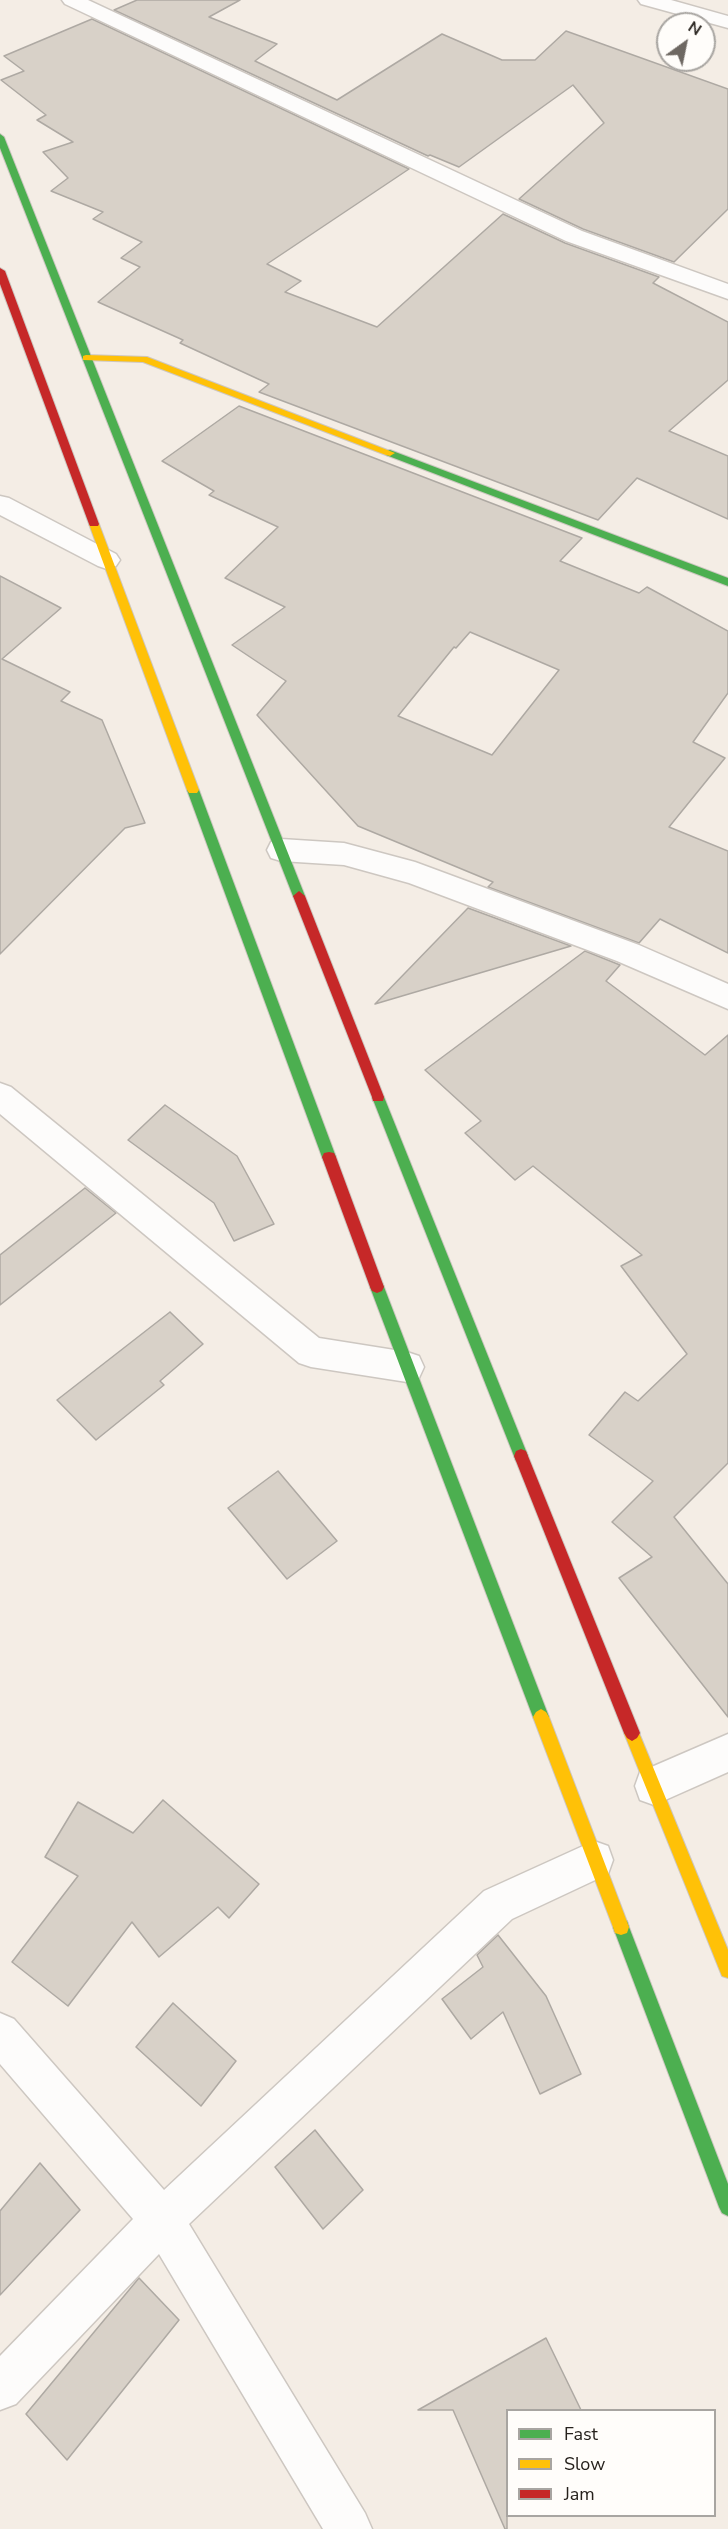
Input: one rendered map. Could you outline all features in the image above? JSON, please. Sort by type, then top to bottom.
[{"type":"main road","points":[[0,137],[281,850],[728,1970]]},
{"type":"main road","points":[[0,272],[407,1367],[728,2208]]},
{"type":"main road","points":[[87,358],[144,359],[728,582]]},
{"type":"street","points":[[72,0],[574,236],[728,292]]},
{"type":"street","points":[[648,0],[728,22]]},
{"type":"street","points":[[0,504],[107,560]]},
{"type":"street","points":[[281,850],[344,854],[415,873],[628,953],[728,997]]},
{"type":"street","points":[[0,1096],[311,1352],[407,1367]]},
{"type":"street","points":[[654,1786],[728,1753]]},
{"type":"street","points":[[0,2388],[162,2220],[498,1905],[594,1860]]},
{"type":"street","points":[[0,2033],[162,2220],[349,2529]]},
{"type":"building","points":[[137,0],[240,0],[209,17],[277,44],[255,61],[337,100],[442,34],[502,60],[535,60],[566,31],[656,63],[656,72],[681,72],[728,89],[728,209],[674,262],[583,229],[519,199],[604,123],[573,85],[459,167],[428,156],[114,10]]},
{"type":"building","points":[[92,19],[409,169],[267,264],[301,281],[285,292],[377,327],[503,214],[565,243],[659,277],[653,283],[728,322],[728,380],[669,431],[728,456],[728,519],[637,478],[598,520],[259,392],[269,384],[180,343],[183,340],[98,302],[140,267],[121,258],[142,242],[93,219],[103,212],[51,191],[68,178],[43,152],[73,142],[37,120],[46,115],[1,80],[24,71],[4,56]]},
{"type":"building","points":[[239,406],[582,538],[560,561],[639,593],[647,587],[728,631],[728,693],[693,742],[725,758],[669,827],[728,851],[728,953],[660,919],[639,943],[488,887],[493,882],[358,826],[257,715],[286,681],[232,645],[285,607],[225,578],[278,527],[209,495],[214,491],[162,461]],"holes":[[[470,632],[559,670],[492,755],[398,716],[454,647],[456,648]]]},
{"type":"building","points":[[0,576],[61,608],[2,659],[70,692],[61,701],[102,720],[145,823],[125,828],[0,954]]},
{"type":"building","points":[[468,908],[571,946],[375,1004]]},
{"type":"building","points":[[585,951],[620,965],[606,981],[705,1055],[728,1035],[728,1463],[674,1517],[728,1584],[728,1717],[619,1578],[652,1557],[612,1522],[653,1481],[589,1435],[625,1392],[638,1401],[687,1354],[621,1266],[642,1255],[533,1166],[515,1180],[465,1133],[481,1121],[425,1070]]},
{"type":"building","points":[[165,1105],[237,1156],[274,1224],[234,1241],[214,1203],[128,1140]]},
{"type":"building","points":[[85,1188],[116,1213],[0,1305],[0,1255]]},
{"type":"building","points":[[170,1312],[203,1344],[160,1381],[164,1385],[96,1440],[57,1400]]},
{"type":"building","points":[[278,1471],[337,1541],[287,1579],[228,1508]]},
{"type":"building","points":[[163,1800],[259,1884],[229,1918],[218,1907],[159,1957],[132,1922],[68,2006],[12,1962],[78,1876],[45,1857],[78,1802],[133,1833]]},
{"type":"building","points":[[498,1935],[546,1996],[581,2074],[540,2094],[503,2012],[471,2039],[442,1999],[483,1967],[477,1955]]},
{"type":"building","points":[[173,2003],[236,2061],[201,2106],[136,2047]]},
{"type":"building","points":[[315,2130],[363,2190],[323,2229],[275,2167]]},
{"type":"building","points":[[40,2163],[80,2210],[0,2295],[0,2211]]},
{"type":"building","points":[[139,2278],[179,2320],[67,2460],[26,2414]]},
{"type":"building","points":[[546,2338],[581,2409],[506,2409],[507,2529],[505,2529],[453,2410],[418,2410]]},
{"type":"traffic: fast","points":[[0,137],[299,896]]},
{"type":"traffic: fast","points":[[390,453],[728,582]]},
{"type":"traffic: fast","points":[[193,790],[329,1157]]},
{"type":"traffic: fast","points":[[378,1097],[521,1456]]},
{"type":"traffic: fast","points":[[377,1287],[541,1717]]},
{"type":"traffic: fast","points":[[621,1927],[728,2207]]},
{"type":"traffic: slow","points":[[86,358],[144,359],[390,453]]},
{"type":"traffic: slow","points":[[94,524],[193,790]]},
{"type":"traffic: slow","points":[[541,1717],[621,1927]]},
{"type":"traffic: slow","points":[[632,1733],[728,1970]]},
{"type":"traffic: jam","points":[[0,271],[94,524]]},
{"type":"traffic: jam","points":[[299,896],[378,1097]]},
{"type":"traffic: jam","points":[[329,1157],[377,1287]]},
{"type":"traffic: jam","points":[[521,1456],[632,1733]]}]
